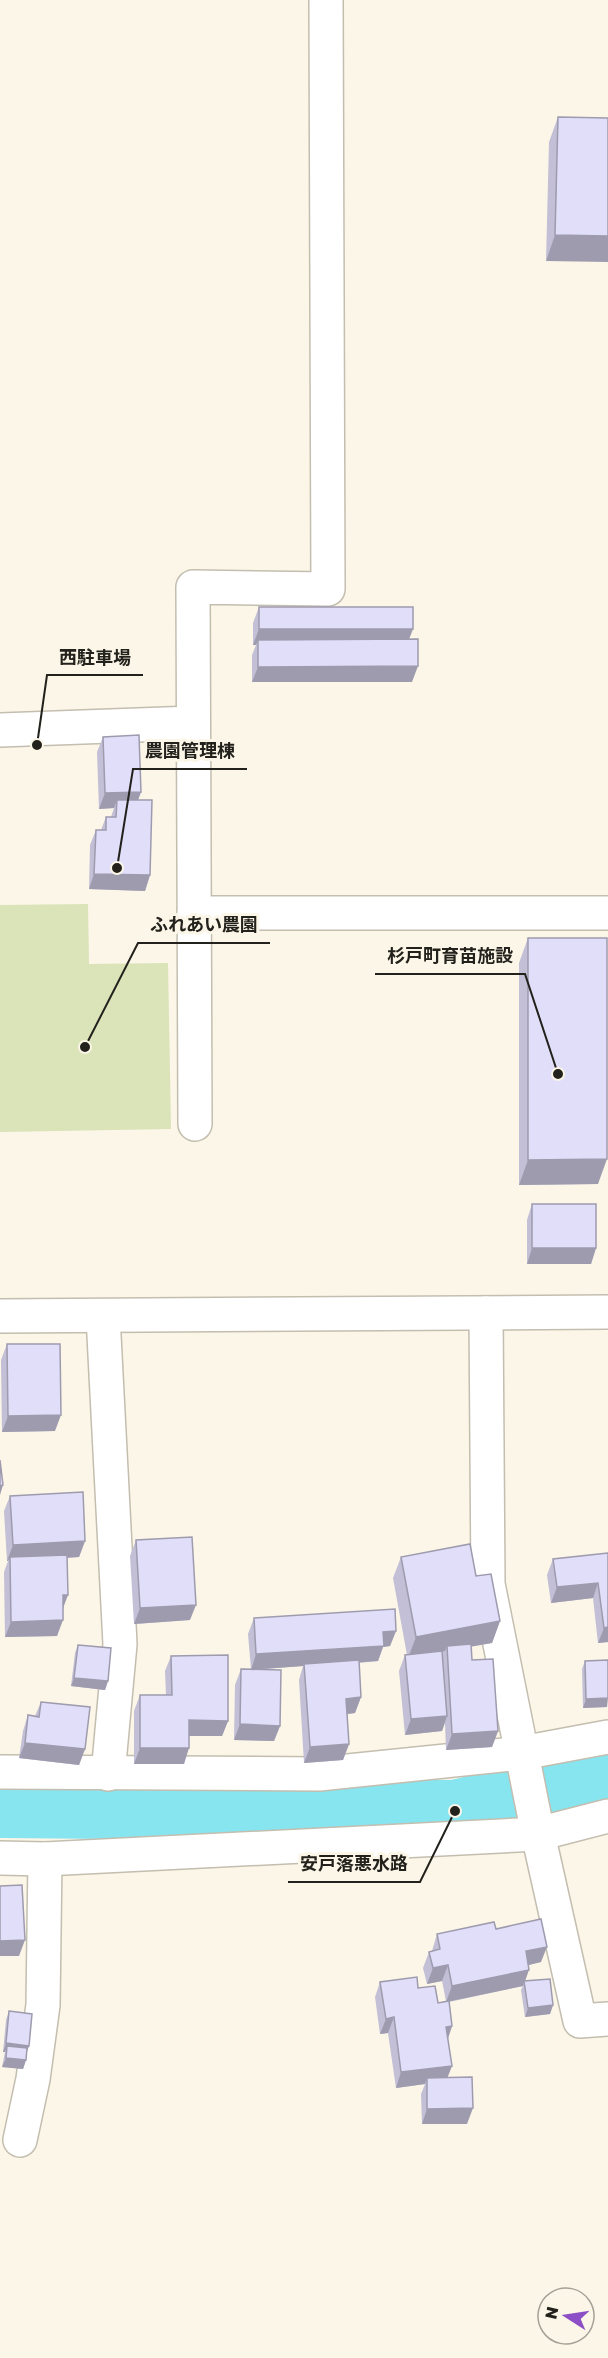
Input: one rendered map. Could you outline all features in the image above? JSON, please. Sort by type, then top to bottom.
[{"type":"street","points":[[195,1124],[193,587],[328,589],[326,0]]},
{"type":"street","points":[[0,730],[193,723]]},
{"type":"street","points":[[194,913],[608,913]]},
{"type":"street","points":[[0,1316],[608,1312]]},
{"type":"street","points":[[486,1313],[488,1584],[537,1826],[580,2021],[608,2019]]},
{"type":"street","points":[[103,1316],[120,1644],[108,1774]]},
{"type":"street","points":[[0,1772],[319,1774],[523,1759],[608,1737]]},
{"type":"street","points":[[0,1858],[45,1859],[537,1826],[608,1816]]},
{"type":"street","points":[[21,2140],[33,2079],[43,2005],[45,1859]]},
{"type":"green space","points":[[88,904],[89,964],[168,963],[171,1129],[0,1132],[0,905]]},
{"type":"building","points":[[558,117],[608,118],[608,236],[555,235]]},
{"type":"building","points":[[259,607],[413,607],[413,629],[259,629]]},
{"type":"building","points":[[418,639],[418,666],[258,667],[258,640]]},
{"type":"building","points":[[139,735],[141,792],[105,793],[103,737]]},
{"type":"building","points":[[117,800],[152,800],[150,875],[94,874],[96,830],[106,830],[106,817],[116,817]]},
{"type":"building","points":[[528,938],[607,938],[607,1159],[528,1160]]},
{"type":"building","points":[[532,1204],[596,1204],[596,1248],[532,1248]]},
{"type":"building","points":[[7,1344],[60,1344],[61,1415],[8,1416]]},
{"type":"building","points":[[0,1460],[3,1485],[0,1486]]},
{"type":"building","points":[[83,1492],[85,1541],[13,1545],[10,1496]]},
{"type":"building","points":[[192,1537],[196,1605],[140,1608],[136,1540]]},
{"type":"building","points":[[470,1544],[476,1576],[491,1574],[500,1621],[416,1637],[401,1557]]},
{"type":"building","points":[[608,1553],[608,1627],[604,1628],[598,1583],[557,1587],[553,1559]]},
{"type":"building","points":[[67,1555],[68,1595],[63,1595],[63,1620],[11,1622],[10,1557]]},
{"type":"building","points":[[395,1609],[396,1631],[383,1632],[384,1646],[256,1654],[254,1618]]},
{"type":"building","points":[[471,1644],[472,1660],[493,1659],[498,1731],[452,1734],[447,1646]]},
{"type":"building","points":[[78,1645],[111,1648],[108,1681],[74,1678]]},
{"type":"building","points":[[442,1651],[447,1716],[411,1719],[405,1655]]},
{"type":"building","points":[[228,1655],[228,1721],[189,1720],[189,1748],[140,1748],[140,1695],[172,1695],[171,1656]]},
{"type":"building","points":[[359,1660],[361,1697],[346,1699],[349,1744],[310,1747],[304,1664]]},
{"type":"building","points":[[608,1660],[608,1698],[586,1699],[585,1661]]},
{"type":"building","points":[[241,1669],[281,1670],[280,1726],[240,1724]]},
{"type":"building","points":[[41,1702],[90,1707],[85,1749],[25,1743],[28,1715],[39,1717]]},
{"type":"building","points":[[22,1885],[25,1940],[0,1941],[0,1886]]},
{"type":"building","points":[[541,1919],[547,1947],[526,1951],[529,1970],[452,1986],[448,1965],[433,1968],[429,1952],[440,1949],[437,1934],[494,1922],[496,1929]]},
{"type":"building","points":[[417,1977],[418,1988],[435,1986],[438,2003],[449,2001],[452,2026],[446,2027],[452,2066],[401,2072],[394,2017],[386,2019],[380,1982]]},
{"type":"building","points":[[550,1979],[553,2005],[528,2008],[524,1981]]},
{"type":"building","points":[[9,2011],[32,2014],[29,2046],[6,2043]]},
{"type":"building","points":[[7,2046],[27,2048],[26,2060],[6,2058]]},
{"type":"building","points":[[472,2077],[473,2108],[427,2109],[427,2078]]},
{"type":"waterway","points":[[0,1807],[455,1811],[608,1774]]},
{"type":"place","name":"西駐車場","points":[[37,745]]},
{"type":"place","name":"農園管理棟","points":[[117,868]]},
{"type":"place","name":"ふれあい農園","points":[[85,1047]]},
{"type":"place","name":"杉戸町育苗施設","points":[[558,1074]]},
{"type":"place","name":"安戸落悪水路","points":[[455,1811]]}]
